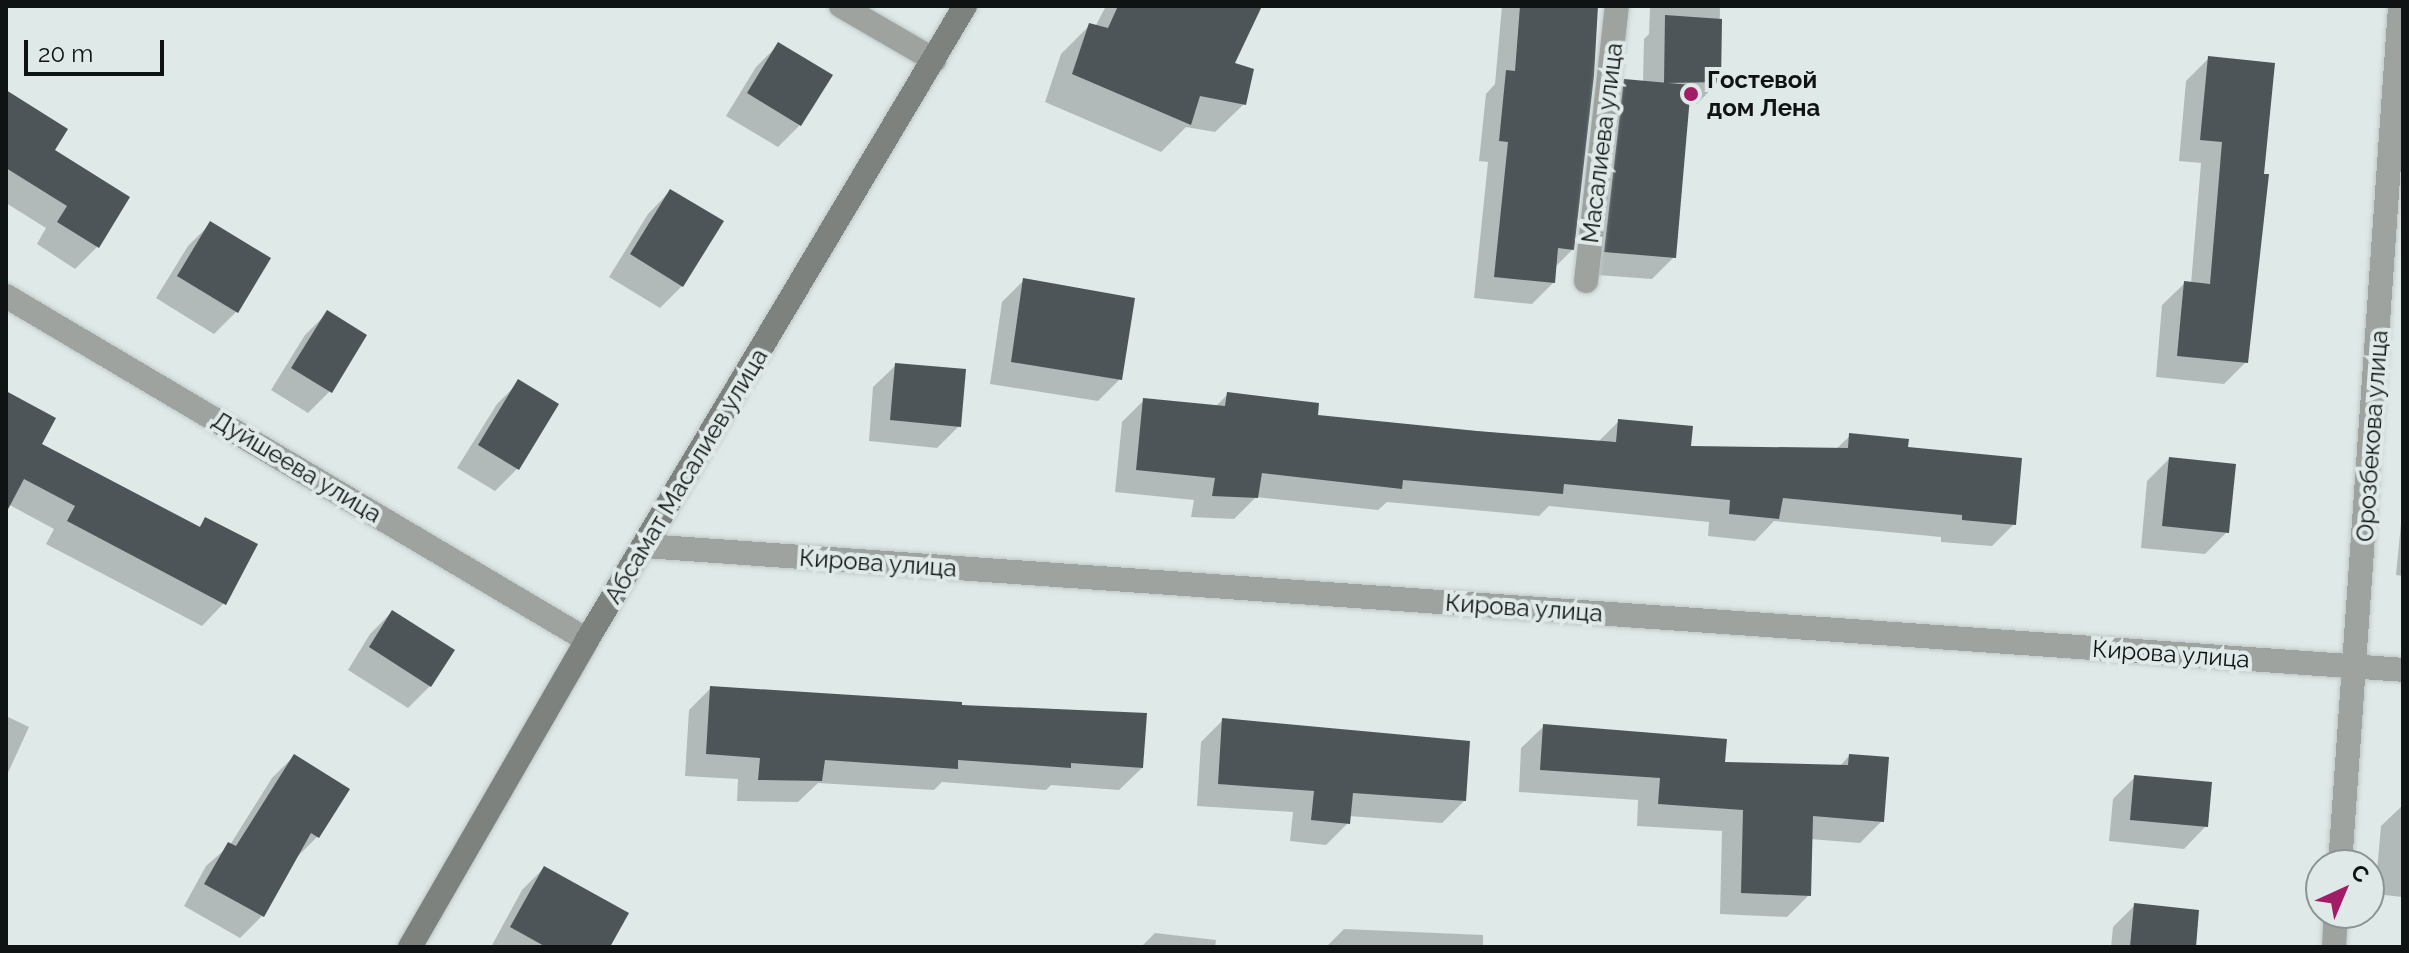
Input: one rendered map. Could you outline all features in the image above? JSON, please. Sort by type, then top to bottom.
[{"type":"street","points":[[841,6],[934,60]]},
{"type":"street","name":"Абсамат Масалиев улица","points":[[410,947],[587,640],[965,6]]},
{"type":"street","name":"Масалиева улица","points":[[1586,281],[1617,6]]},
{"type":"street","name":"Орозбекова улица","points":[[2341,849],[2400,6]]},
{"type":"street","name":"Дуйшеева улица","points":[[6,296],[587,640]]},
{"type":"street","name":"Кирова улица","points":[[645,546],[2403,670]]},
{"type":"building","points":[[1118,6],[1262,6],[1235,63],[1254,69],[1246,105],[1200,96],[1191,125],[1072,74],[1089,23],[1108,28]]},
{"type":"building","points":[[1520,6],[1598,6],[1594,76],[1574,250],[1558,248],[1555,283],[1494,277],[1508,142],[1499,141],[1506,70],[1515,71]]},
{"type":"building","points":[[1665,15],[1722,19],[1721,82],[1664,83]]},
{"type":"building","points":[[778,42],[833,75],[801,126],[747,93]]},
{"type":"building","points":[[2208,56],[2275,63],[2264,174],[2269,174],[2248,363],[2177,356],[2184,281],[2210,284],[2222,142],[2200,140]]},
{"type":"building","points":[[1624,79],[1691,85],[1676,258],[1604,252]]},
{"type":"building","points":[[6,90],[68,129],[55,150],[130,197],[99,248],[57,222],[67,206],[6,168]]},
{"type":"building","points":[[670,189],[724,221],[683,287],[630,254]]},
{"type":"building","points":[[210,221],[271,258],[238,313],[177,276]]},
{"type":"building","points":[[1023,278],[1135,298],[1122,380],[1011,362]]},
{"type":"building","points":[[327,310],[367,335],[332,393],[291,368]]},
{"type":"building","points":[[895,363],[966,369],[961,427],[890,420]]},
{"type":"building","points":[[518,379],[559,404],[519,470],[478,445]]},
{"type":"building","points":[[6,391],[56,418],[42,444],[200,527],[205,517],[258,544],[226,605],[67,521],[75,506],[24,479],[6,513]]},
{"type":"building","points":[[1227,392],[1319,403],[1318,415],[1477,431],[1616,442],[1618,419],[1693,426],[1691,446],[1848,448],[1849,433],[1909,439],[1908,447],[2022,458],[2016,525],[1962,520],[1962,515],[1783,498],[1779,519],[1729,514],[1730,500],[1564,484],[1563,494],[1403,480],[1402,489],[1262,473],[1258,498],[1212,496],[1215,478],[1136,470],[1143,398],[1225,406]]},
{"type":"building","points":[[2169,457],[2236,464],[2229,533],[2162,526]]},
{"type":"building","points":[[392,610],[455,650],[431,687],[369,647]]},
{"type":"building","points":[[710,686],[962,702],[962,705],[1147,713],[1143,768],[1071,763],[1071,768],[958,760],[958,769],[825,760],[822,781],[758,780],[760,758],[706,754]]},
{"type":"building","points":[[1222,718],[1470,741],[1466,801],[1353,793],[1350,824],[1311,820],[1314,791],[1218,784]]},
{"type":"building","points":[[1543,724],[1727,739],[1725,762],[1848,765],[1849,754],[1889,757],[1884,822],[1813,816],[1811,896],[1741,893],[1743,810],[1658,804],[1660,778],[1540,770]]},
{"type":"building","points":[[294,754],[350,789],[319,838],[311,833],[264,917],[204,884],[228,842],[236,846]]},
{"type":"building","points":[[2134,775],[2212,782],[2208,827],[2130,820]]},
{"type":"building","points":[[544,866],[629,913],[610,947],[546,947],[510,927]]},
{"type":"building","points":[[2134,903],[2199,910],[2196,947],[2130,947]]},
{"type":"place","name":"Гостевой дом Лена","points":[[1691,94]]}]
